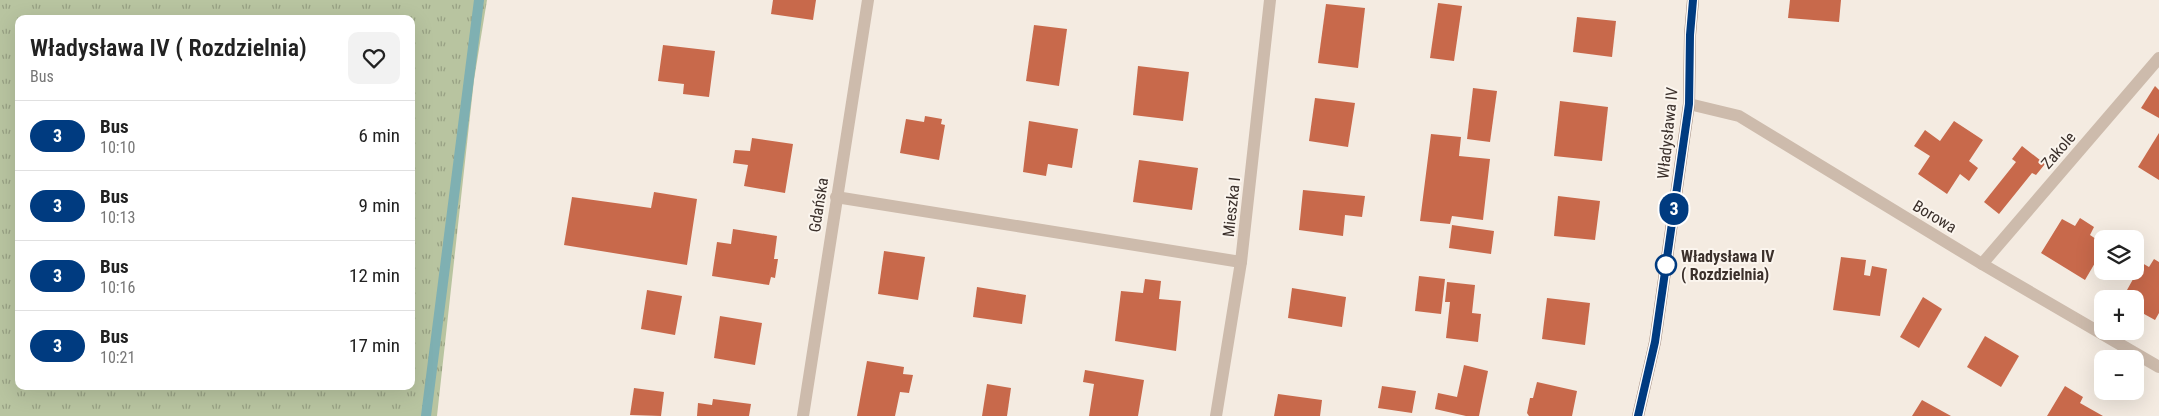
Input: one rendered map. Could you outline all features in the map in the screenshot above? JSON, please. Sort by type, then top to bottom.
[{"type":"street","name":"Gdańska","points":[[803,416],[868,0]]},
{"type":"street","name":"Mieszka I","points":[[1216,416],[1241,262],[1270,0]]},
{"type":"street","name":"Władysława IV","points":[[1638,416],[1655,342],[1689,104],[1690,35],[1693,0]]},
{"type":"street","name":"Zakole","points":[[1982,264],[2159,58]]},
{"type":"street","name":"Borowa","points":[[1689,104],[1739,116],[1982,264],[2159,367]]},
{"type":"street","points":[[836,197],[1241,262]]},
{"type":"green space","points":[[0,0],[487,0],[474,80],[437,416],[0,416]]},
{"type":"building","points":[[773,0],[816,0],[813,20],[771,14]]},
{"type":"building","points":[[1790,0],[1841,0],[1839,22],[1788,18]]},
{"type":"building","points":[[1438,3],[1462,6],[1454,61],[1430,58]]},
{"type":"building","points":[[1326,4],[1365,8],[1358,68],[1318,63]]},
{"type":"building","points":[[1577,17],[1616,21],[1612,57],[1573,52]]},
{"type":"building","points":[[1034,25],[1067,29],[1059,86],[1026,81]]},
{"type":"building","points":[[663,45],[715,51],[709,97],[683,94],[684,84],[658,81]]},
{"type":"building","points":[[1138,66],[1189,72],[1183,121],[1133,115]]},
{"type":"building","points":[[2155,86],[2159,90],[2159,118],[2141,108]]},
{"type":"building","points":[[1473,88],[1497,91],[1490,142],[1467,139]]},
{"type":"building","points":[[1315,98],[1355,103],[1348,147],[1309,141]]},
{"type":"building","points":[[1560,101],[1608,107],[1602,161],[1554,156]]},
{"type":"building","points":[[925,116],[942,119],[941,124],[945,125],[939,160],[900,153],[906,119],[924,122]]},
{"type":"building","points":[[1029,121],[1078,129],[1072,168],[1048,164],[1046,176],[1023,172]]},
{"type":"building","points":[[1954,121],[1983,140],[1969,161],[1978,168],[1969,181],[1960,174],[1947,194],[1918,174],[1930,156],[1914,146],[1925,130],[1940,141]]},
{"type":"building","points":[[2159,133],[2159,180],[2138,167]]},
{"type":"building","points":[[1431,134],[1461,137],[1459,156],[1490,159],[1483,220],[1452,216],[1450,224],[1420,221]]},
{"type":"building","points":[[752,138],[793,144],[785,193],[744,186],[748,165],[733,163],[735,150],[750,151]]},
{"type":"building","points":[[2022,146],[2045,164],[2036,175],[2032,173],[1999,214],[1984,202],[2016,162],[2012,159]]},
{"type":"building","points":[[1139,160],[1198,168],[1192,210],[1133,202]]},
{"type":"building","points":[[1303,190],[1365,196],[1362,217],[1345,215],[1343,236],[1299,230]]},
{"type":"building","points":[[654,192],[697,199],[687,265],[564,245],[572,197],[651,208]]},
{"type":"building","points":[[1558,196],[1600,201],[1595,240],[1554,236]]},
{"type":"building","points":[[2080,218],[2094,227],[2090,235],[2094,238],[2094,265],[2085,280],[2041,253],[2062,219],[2075,226]]},
{"type":"building","points":[[1452,225],[1494,231],[1491,254],[1449,248]]},
{"type":"building","points":[[733,229],[777,236],[774,259],[778,259],[775,278],[771,277],[769,285],[712,276],[717,242],[731,244]]},
{"type":"building","points":[[884,251],[925,257],[918,300],[878,294]]},
{"type":"building","points":[[1841,257],[1866,260],[1864,275],[1870,276],[1872,266],[1887,269],[1880,316],[1833,310]]},
{"type":"building","points":[[2154,259],[2159,262],[2159,313],[2155,320],[2144,314],[2144,290],[2127,290],[2133,280],[2144,280],[2144,264],[2149,267]]},
{"type":"building","points":[[1419,276],[1445,279],[1441,314],[1415,311]]},
{"type":"building","points":[[1145,279],[1161,281],[1159,299],[1181,301],[1176,351],[1115,341],[1121,291],[1143,293]]},
{"type":"building","points":[[1447,282],[1475,285],[1472,313],[1481,314],[1478,342],[1446,338],[1450,302],[1445,302]]},
{"type":"building","points":[[977,287],[1026,295],[1022,324],[973,317]]},
{"type":"building","points":[[1292,288],[1346,297],[1342,327],[1288,318]]},
{"type":"building","points":[[647,290],[682,296],[675,335],[641,329]]},
{"type":"building","points":[[1923,297],[1942,309],[1919,348],[1900,337]]},
{"type":"building","points":[[1547,298],[1590,303],[1585,345],[1542,339]]},
{"type":"building","points":[[720,316],[762,323],[755,365],[714,358]]},
{"type":"building","points":[[1985,336],[2019,356],[2001,387],[1967,367]]},
{"type":"building","points":[[867,361],[904,367],[903,374],[913,375],[909,393],[900,392],[895,416],[857,416]]},
{"type":"building","points":[[1464,365],[1488,371],[1479,416],[1466,416],[1435,409],[1438,393],[1457,397]]},
{"type":"building","points":[[1085,370],[1144,380],[1138,416],[1089,416],[1094,384],[1083,382]]},
{"type":"building","points":[[1537,382],[1577,391],[1572,416],[1529,416],[1527,413],[1530,398],[1533,398]]},
{"type":"building","points":[[987,384],[1011,388],[1007,416],[982,416]]},
{"type":"building","points":[[1382,386],[1416,391],[1412,413],[1378,408]]},
{"type":"building","points":[[2065,386],[2083,397],[2080,403],[2103,416],[2047,416]]},
{"type":"building","points":[[634,388],[664,392],[661,416],[630,415]]},
{"type":"building","points":[[1278,394],[1322,400],[1320,416],[1274,416]]},
{"type":"building","points":[[713,399],[751,404],[749,416],[697,416],[698,403],[712,405]]},
{"type":"building","points":[[1922,400],[1951,416],[1912,416]]},
{"type":"waterway","points":[[426,416],[479,0]]},
{"type":"bus line","name":"3","points":[[1638,416],[1655,342],[1689,104],[1690,35],[1693,0]]},
{"type":"place","name":"Władysława IV ( Rozdzielnia)","points":[[1666,265]]}]
